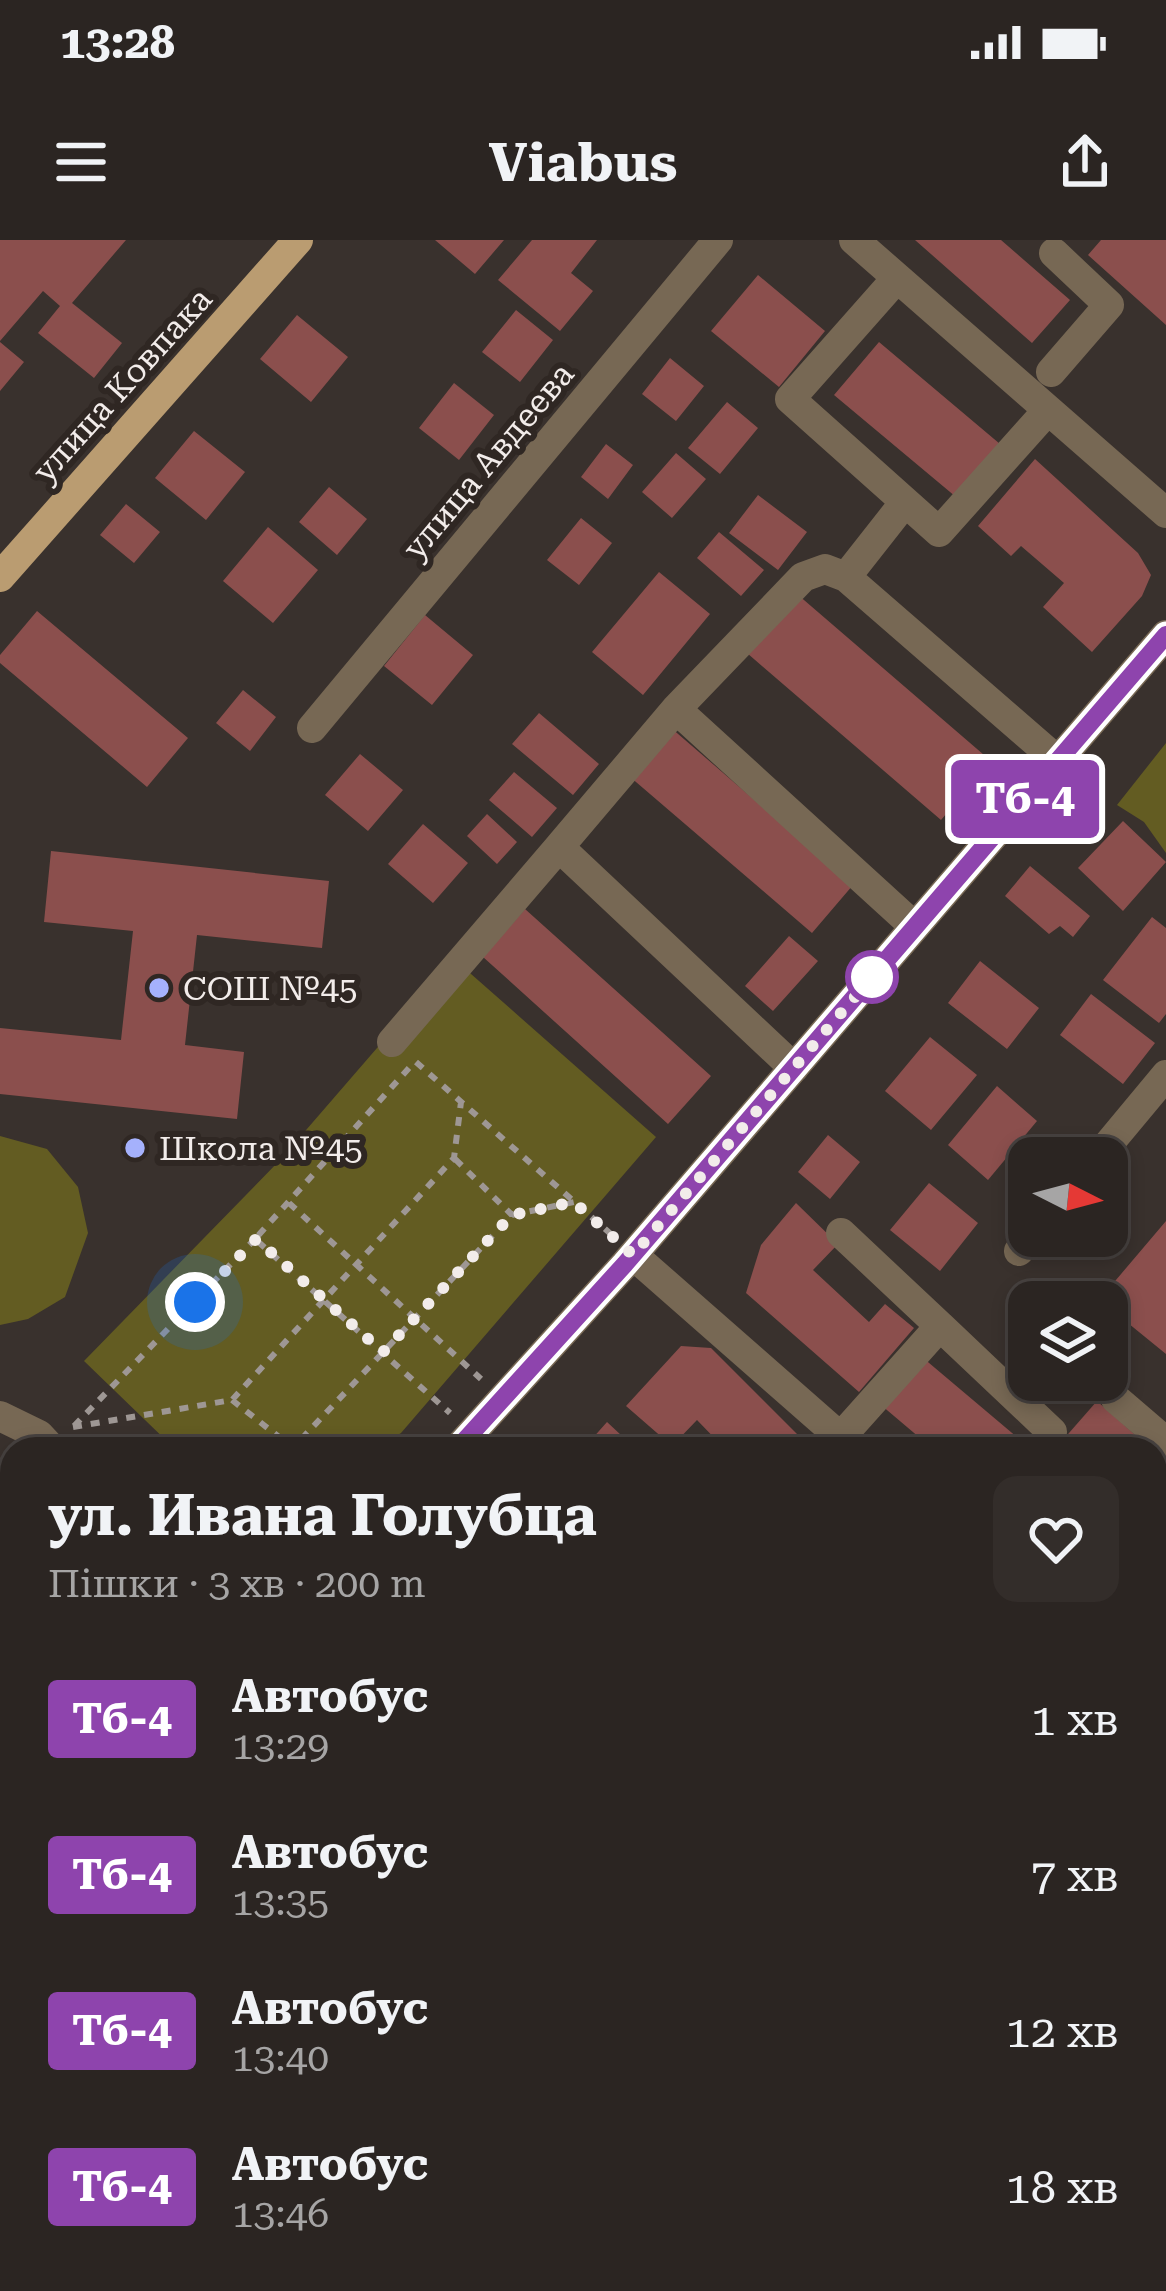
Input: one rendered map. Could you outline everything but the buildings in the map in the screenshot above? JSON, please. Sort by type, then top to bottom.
[{"type":"main road","name":"улица Ковпака","points":[[0,577],[298,240]]},
{"type":"street","name":"улица Авдеева","points":[[313,728],[718,240]]},
{"type":"street","points":[[854,240],[1166,513]]},
{"type":"street","points":[[1052,372],[1109,304],[1053,244]]},
{"type":"street","points":[[897,278],[790,399],[939,532],[1048,410]]},
{"type":"street","points":[[846,577],[905,502]]},
{"type":"street","points":[[404,1052],[559,847],[676,709],[803,577],[825,569],[846,577],[1058,761]]},
{"type":"street","points":[[457,1435],[633,1255],[1166,635]]},
{"type":"street","points":[[676,709],[915,927]]},
{"type":"street","points":[[559,847],[794,1068]]},
{"type":"street","points":[[1114,1137],[1166,1075]]},
{"type":"street","points":[[842,1233],[1052,1432]]},
{"type":"street","points":[[633,1255],[833,1437]]},
{"type":"street","points":[[849,1437],[940,1326]]},
{"type":"street","points":[[1118,1401],[1160,1437]]},
{"type":"street","points":[[0,1416],[40,1437]]},
{"type":"path","points":[[461,1102],[454,1158],[232,1400],[73,1427],[290,1203],[404,1052],[461,1102],[574,1202],[633,1255]]},
{"type":"path","points":[[454,1158],[512,1215]]},
{"type":"path","points":[[304,1437],[512,1215],[574,1202]]},
{"type":"path","points":[[290,1203],[488,1386]]},
{"type":"path","points":[[256,1239],[383,1352],[457,1435]]},
{"type":"path","points":[[232,1400],[278,1437]]},
{"type":"shaded area","points":[[1166,743],[1166,853],[1144,822],[1117,805]]},
{"type":"shaded area","points":[[454,959],[656,1137],[395,1437],[163,1437],[84,1361],[281,1159]]},
{"type":"shaded area","points":[[0,1136],[47,1149],[78,1187],[88,1233],[65,1297],[28,1319],[0,1325]]},
{"type":"bus line","name":"Тб-4","points":[[468,1437],[625,1264],[1166,635]]},
{"type":"place","name":"СОШ №45","points":[[159,988]]},
{"type":"place","name":"Школа №45","points":[[135,1148]]},
{"type":"route","points":[[195,1302],[256,1239],[383,1352],[512,1215],[574,1202],[633,1255],[872,977]]}]
